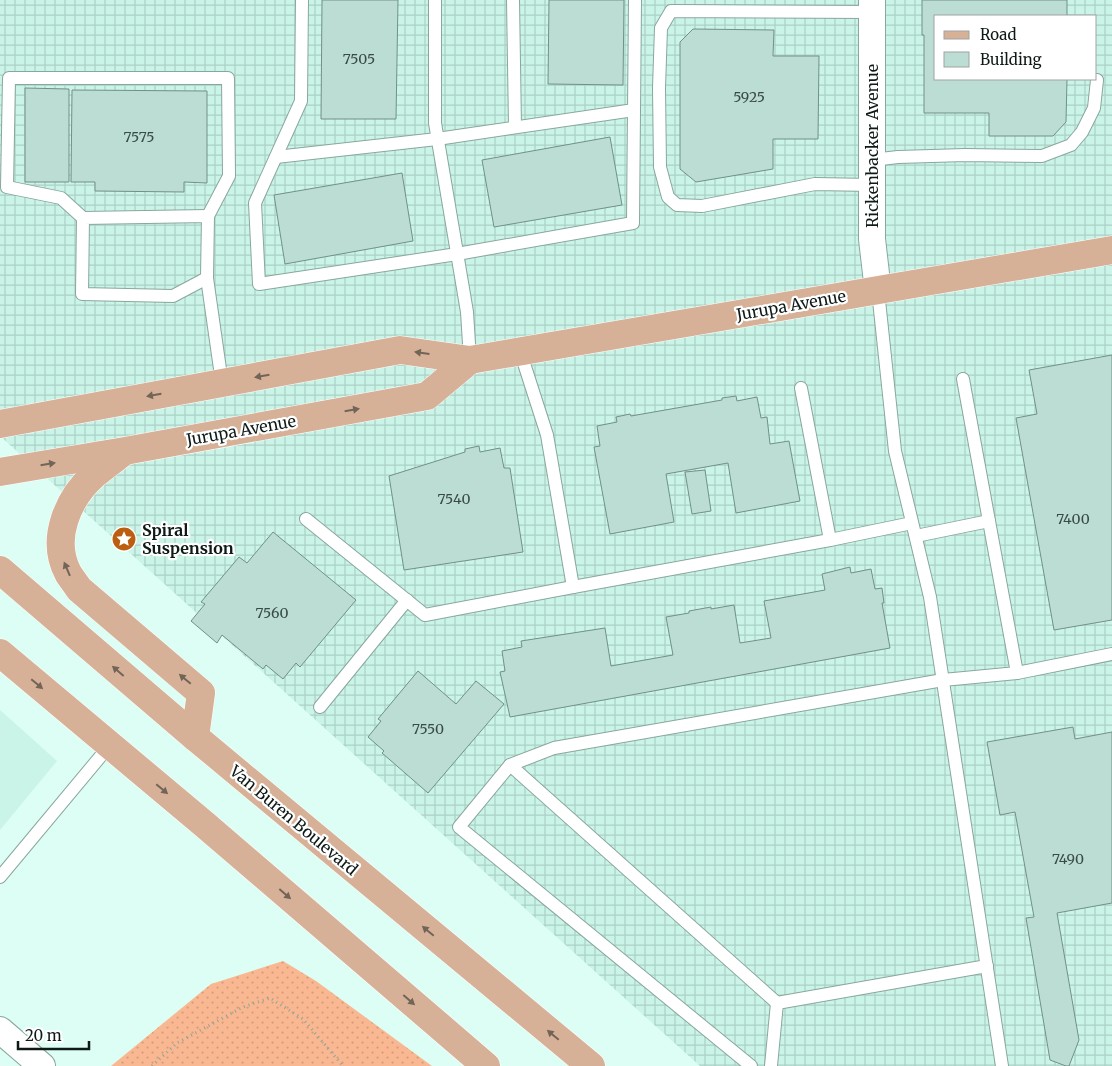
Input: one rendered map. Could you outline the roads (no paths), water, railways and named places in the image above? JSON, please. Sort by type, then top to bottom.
[{"type":"main road","name":"Jurupa Avenue","points":[[0,424],[400,350],[470,360],[1112,250]]},
{"type":"main road","name":"Jurupa Avenue","points":[[0,472],[427,396],[470,360]]},
{"type":"main road","points":[[125,451],[93,476],[76,494],[65,514],[61,535],[62,553],[67,572],[79,588],[201,693],[194,737]]},
{"type":"main road","name":"Van Buren Boulevard","points":[[0,570],[194,737],[591,1066]]},
{"type":"main road","points":[[0,653],[110,744],[486,1066]]},
{"type":"street","name":"Rickenbacker Avenue","points":[[872,6],[872,239],[878,291]]},
{"type":"street","points":[[0,1030],[42,1066]]},
{"type":"lane","points":[[302,0],[300,101],[255,203],[258,284],[457,254],[633,223],[635,0]]},
{"type":"lane","points":[[435,0],[435,123],[467,312],[470,360]]},
{"type":"lane","points":[[513,0],[515,127]]},
{"type":"lane","points":[[872,6],[671,11],[661,28],[659,88],[660,167],[668,197],[677,205],[702,206],[872,173],[898,157],[1042,156],[1071,145],[1082,132],[1094,108],[1097,80]]},
{"type":"lane","points":[[208,216],[83,218],[61,198],[7,187],[9,78],[228,78],[229,176],[208,216],[207,278],[222,383]]},
{"type":"lane","points":[[276,157],[438,139],[634,110]]},
{"type":"lane","points":[[83,218],[82,294],[172,296],[207,278]]},
{"type":"lane","points":[[878,291],[895,451],[930,597],[1002,1066]]},
{"type":"lane","points":[[520,351],[547,434],[573,587]]},
{"type":"lane","points":[[963,379],[1017,673]]},
{"type":"lane","points":[[801,388],[830,540]]},
{"type":"lane","points":[[306,519],[425,615],[912,523]]},
{"type":"lane","points":[[916,536],[989,521]]},
{"type":"lane","points":[[320,707],[407,600]]},
{"type":"lane","points":[[751,1066],[459,827],[510,765],[554,748],[943,680],[1017,673],[1112,654]]},
{"type":"lane","points":[[0,877],[110,744]]},
{"type":"lane","points":[[510,765],[777,1002]]},
{"type":"lane","points":[[777,1002],[987,966]]},
{"type":"lane","points":[[771,1066],[777,1002]]},
{"type":"place","name":"Spiral Suspension","points":[[124,539]]}]
